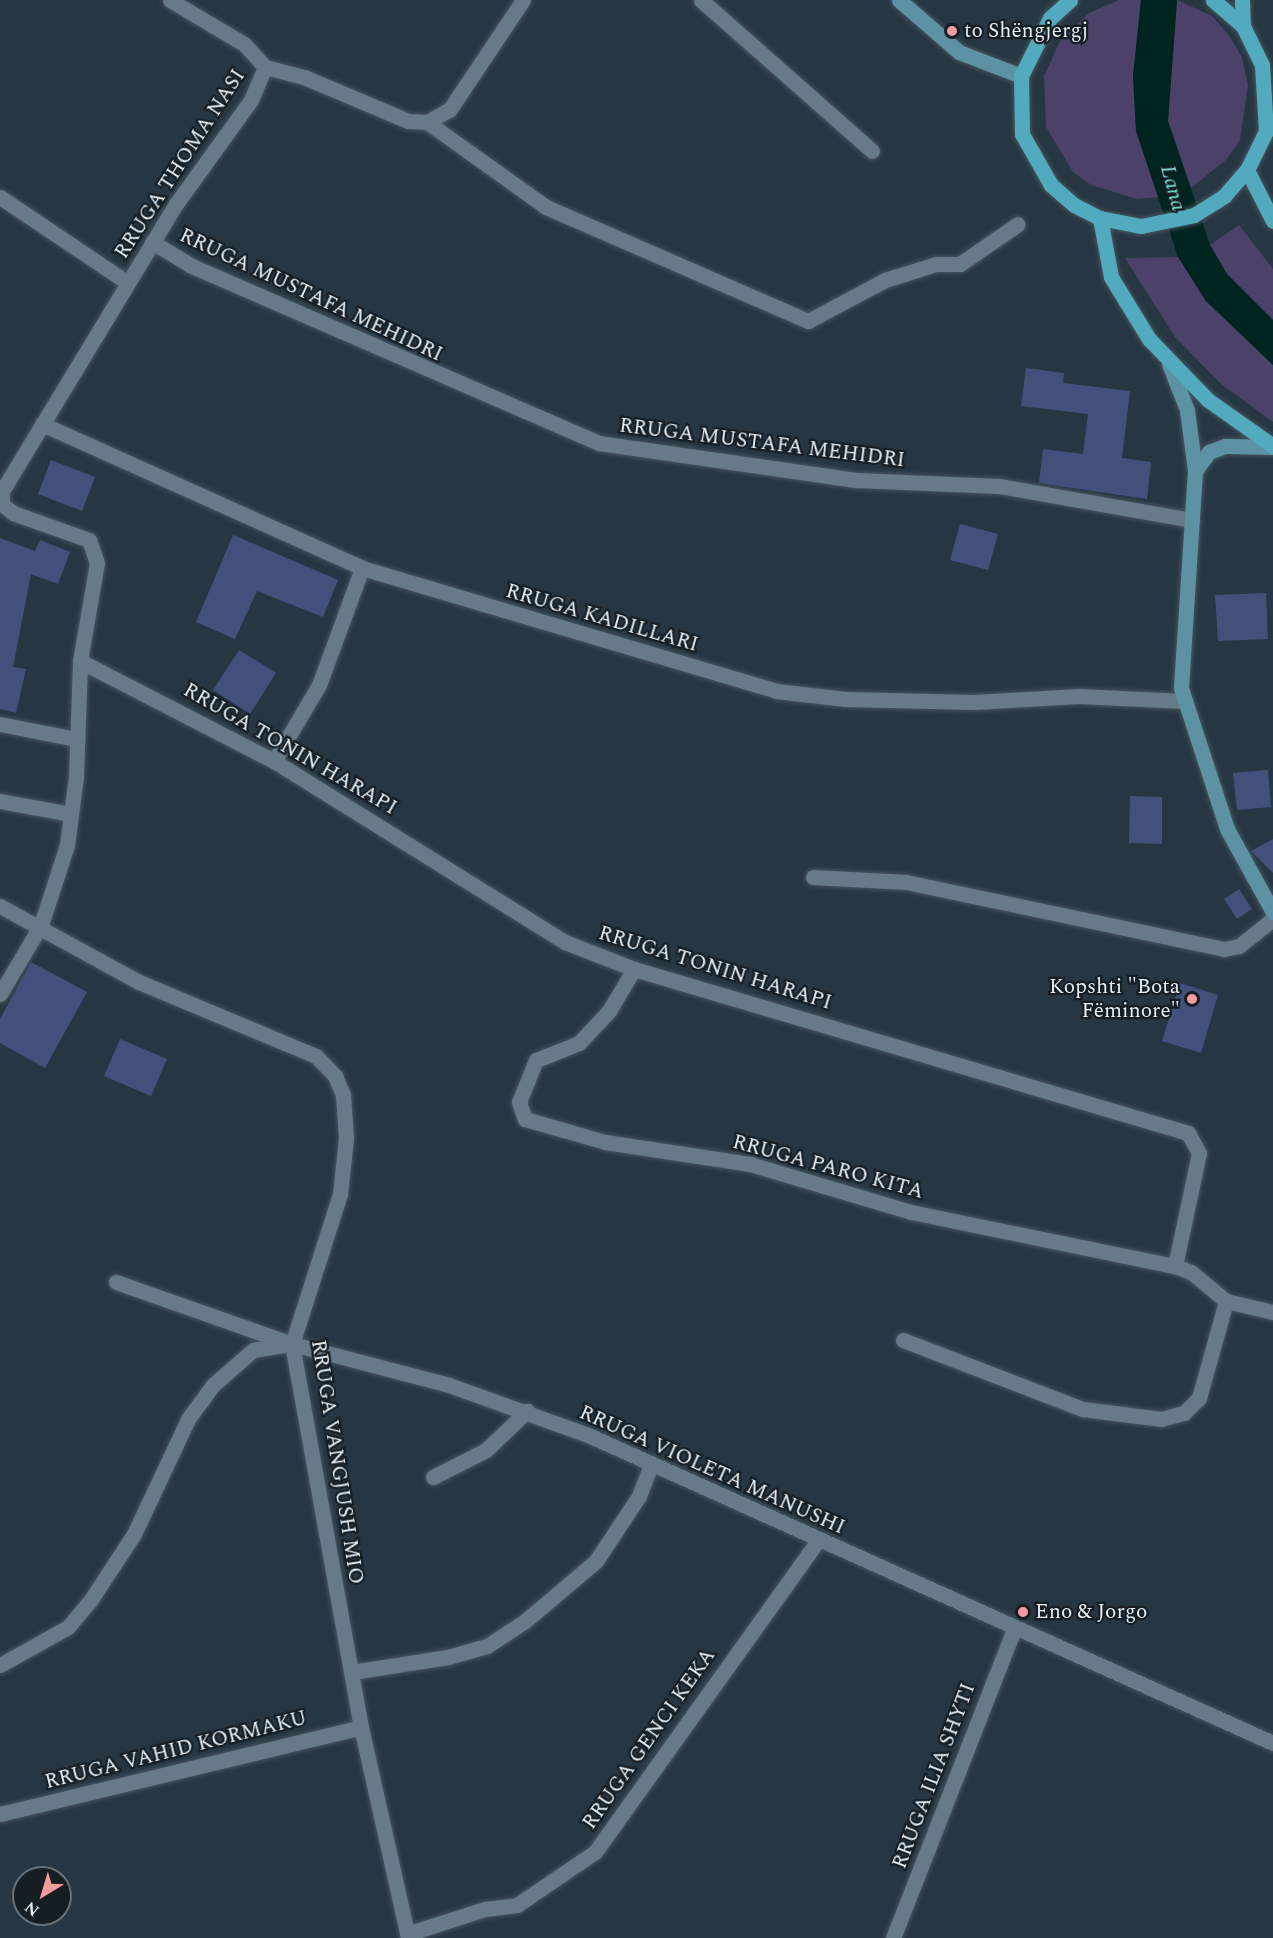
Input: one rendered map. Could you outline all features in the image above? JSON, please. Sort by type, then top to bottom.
[{"type":"main road","points":[[899,0],[959,52],[1021,76]]},
{"type":"main road","points":[[1070,0],[1050,18],[1021,76],[1021,122],[1034,161],[1059,192],[1101,218],[1141,226],[1194,215],[1224,196],[1247,170],[1269,133],[1267,86],[1244,26],[1242,0]]},
{"type":"main road","points":[[1213,0],[1244,26]]},
{"type":"main road","points":[[1247,170],[1273,221]]},
{"type":"main road","points":[[1101,218],[1111,277],[1169,364],[1187,410],[1195,471],[1180,653],[1184,701],[1227,829],[1273,912]]},
{"type":"main road","points":[[1169,364],[1273,447]]},
{"type":"main road","points":[[1195,471],[1209,452],[1225,446],[1273,447]]},
{"type":"street","points":[[170,0],[244,44],[266,68],[304,77],[408,121],[427,122],[450,109],[523,0]]},
{"type":"street","points":[[701,0],[872,151]]},
{"type":"street","name":"RRUGA THOMA NASI","points":[[80,661],[97,563],[94,546],[2,504],[5,483],[152,242],[213,151],[251,100],[266,68]]},
{"type":"street","points":[[427,122],[444,140],[553,211],[808,321],[885,280],[936,264],[960,264],[1018,224]]},
{"type":"street","points":[[0,197],[128,283]]},
{"type":"street","name":"RRUGA MUSTAFA MEHIDRI","points":[[152,242],[192,266],[599,443],[857,480],[999,486],[1192,520]]},
{"type":"street","name":"RRUGA KADILLARI","points":[[42,424],[362,568],[808,697],[974,702],[1079,696],[1184,701]]},
{"type":"street","points":[[274,761],[320,685],[362,568]]},
{"type":"street","points":[[0,994],[41,925],[59,880],[72,814],[80,661]]},
{"type":"street","name":"RRUGA TONIN HARAPI","points":[[80,661],[274,761],[534,927],[634,969],[1188,1133],[1199,1153],[1175,1266]]},
{"type":"street","points":[[0,724],[76,739]]},
{"type":"street","points":[[0,801],[72,814]]},
{"type":"street","points":[[813,877],[906,882],[1224,949],[1239,946],[1273,919]]},
{"type":"street","name":"RRUGA VANGJUSH MIO","points":[[0,906],[41,925],[139,982],[316,1056],[335,1076],[346,1128],[340,1194],[292,1344],[361,1727],[407,1936]]},
{"type":"street","name":"RRUGA PARO KITA","points":[[634,969],[609,1011],[579,1043],[536,1060],[519,1102],[525,1119],[605,1142],[750,1164],[911,1212],[1175,1266],[1191,1272],[1226,1301],[1273,1312]]},
{"type":"street","name":"RRUGA VIOLETA MANUSHI","points":[[116,1282],[292,1344],[527,1411],[651,1464],[1014,1630],[1273,1743]]},
{"type":"street","points":[[903,1340],[1083,1409],[1161,1419],[1184,1413],[1199,1398],[1226,1301]]},
{"type":"street","points":[[0,1665],[68,1627],[90,1601],[134,1534],[188,1419],[213,1385],[253,1350],[292,1344]]},
{"type":"street","points":[[433,1477],[486,1450],[527,1411]]},
{"type":"street","points":[[351,1672],[448,1657],[487,1646],[525,1621],[596,1562],[639,1496],[651,1464]]},
{"type":"street","name":"RRUGA GENCI KEKA","points":[[407,1936],[484,1909],[516,1905],[595,1852],[818,1540]]},
{"type":"street","name":"RRUGA ILIA SHYTI","points":[[893,1938],[1014,1630]]},
{"type":"street","name":"RRUGA VAHID KORMAKU","points":[[0,1814],[361,1727]]},
{"type":"shaded area","points":[[1119,0],[1141,0],[1133,76],[1136,131],[1159,197],[1137,199],[1091,185],[1073,172],[1046,127],[1044,76],[1060,41],[1089,13]]},
{"type":"shaded area","points":[[1177,0],[1212,16],[1228,34],[1242,57],[1248,85],[1240,140],[1226,160],[1191,188],[1168,121]]},
{"type":"shaded area","points":[[1239,225],[1273,269],[1273,320],[1227,274],[1210,245]]},
{"type":"shaded area","points":[[1178,257],[1206,301],[1273,365],[1273,422],[1221,384],[1175,337],[1125,258]]},
{"type":"water","name":"Lana","points":[[1141,0],[1177,0],[1168,121],[1210,245],[1227,274],[1273,320],[1273,365],[1206,301],[1178,257],[1136,131],[1133,76]]},
{"type":"building","points":[[1026,368],[1064,373],[1063,383],[1130,391],[1122,458],[1151,462],[1147,499],[1039,483],[1043,449],[1083,454],[1088,414],[1021,406]]},
{"type":"building","points":[[51,460],[95,477],[82,511],[38,494]]},
{"type":"building","points":[[960,524],[998,534],[988,570],[950,560]]},
{"type":"building","points":[[233,535],[338,580],[323,617],[257,591],[235,639],[196,622]]},
{"type":"building","points":[[0,538],[35,551],[40,540],[70,552],[58,584],[31,574],[13,667],[26,669],[16,713],[0,709]]},
{"type":"building","points":[[1266,593],[1268,639],[1218,641],[1215,595]]},
{"type":"building","points":[[239,650],[276,673],[250,714],[213,690]]},
{"type":"building","points":[[1268,770],[1271,807],[1237,810],[1233,773]]},
{"type":"building","points":[[1130,796],[1162,797],[1162,844],[1129,843]]},
{"type":"building","points":[[1273,839],[1273,873],[1251,851]]},
{"type":"building","points":[[1239,889],[1252,909],[1237,919],[1224,899]]},
{"type":"building","points":[[31,962],[87,992],[45,1068],[0,1043],[0,1019]]},
{"type":"building","points":[[1180,983],[1218,995],[1201,1053],[1162,1041]]},
{"type":"building","points":[[120,1039],[167,1059],[151,1096],[104,1076]]},
{"type":"place","name":"to Shëngjergj","points":[[952,31]]},
{"type":"place","name":"Kopshti \"Bota Fëminore\"","points":[[1192,999]]},
{"type":"place","name":"Eno & Jorgo","points":[[1023,1612]]}]
